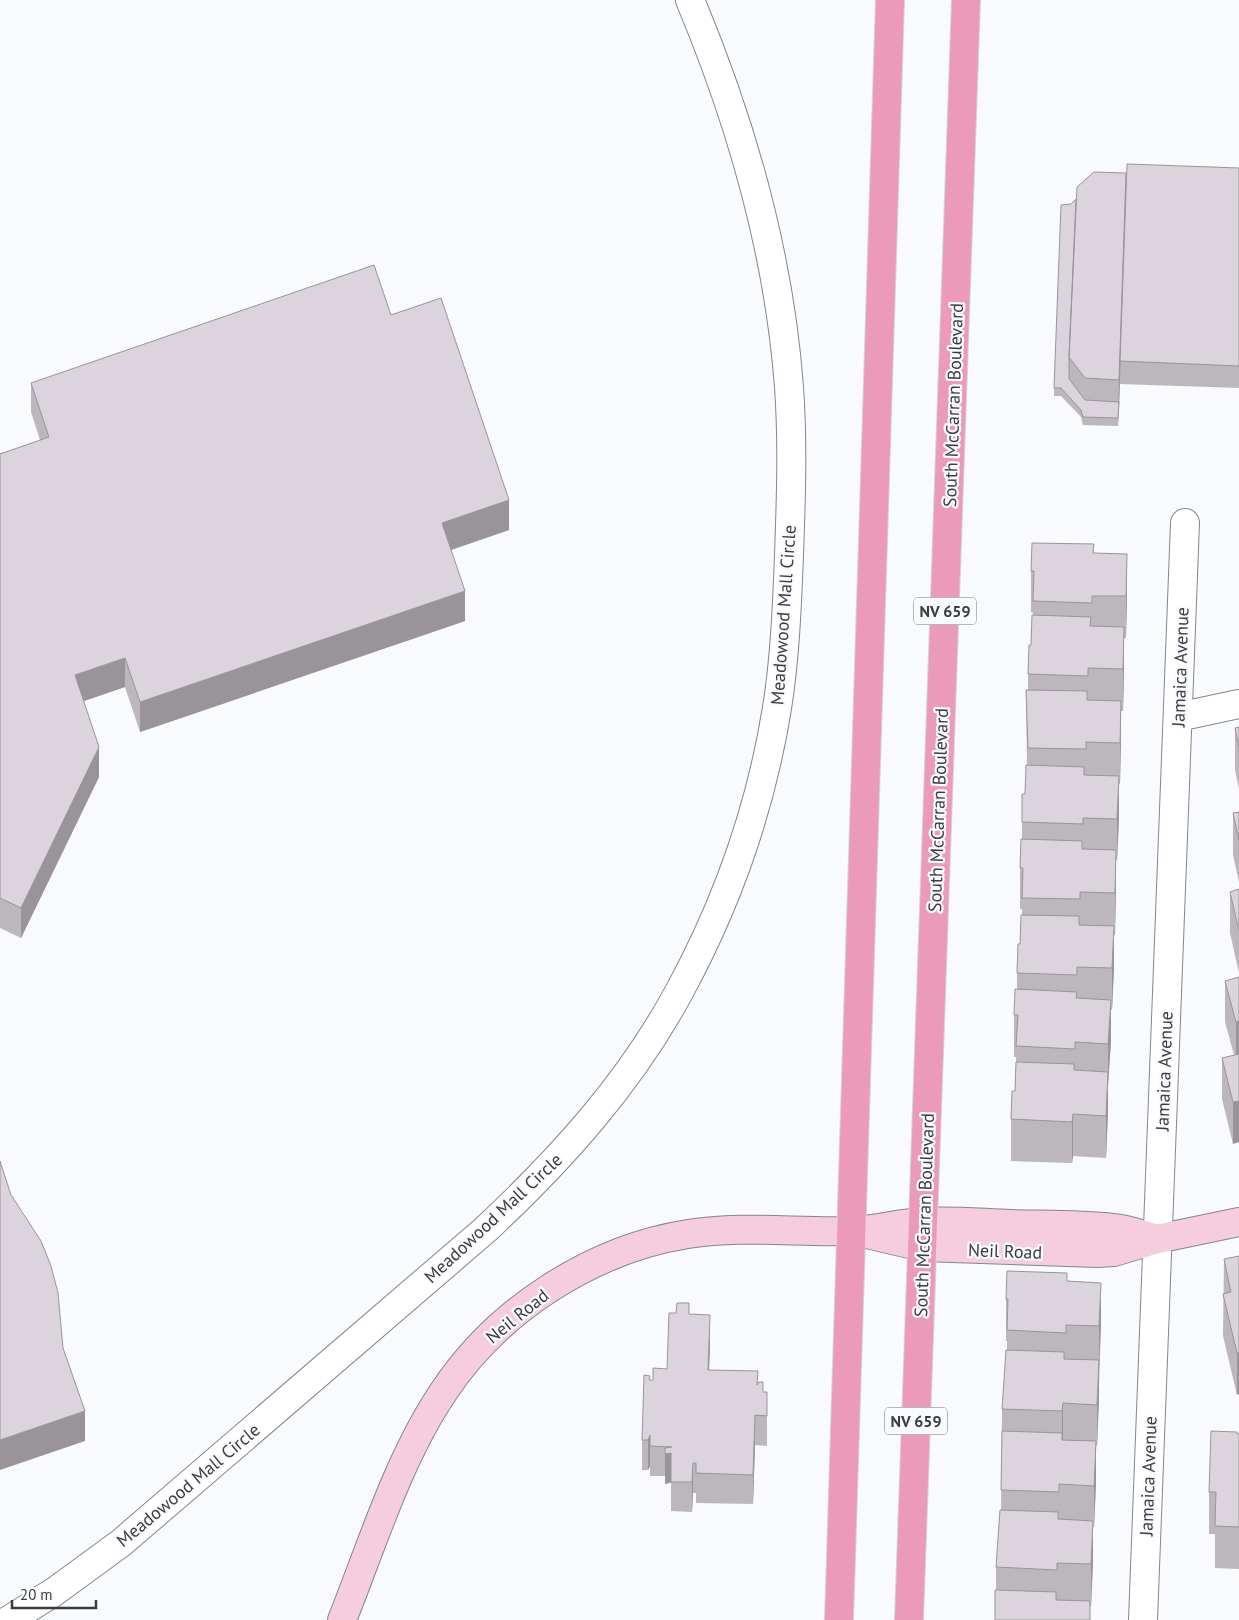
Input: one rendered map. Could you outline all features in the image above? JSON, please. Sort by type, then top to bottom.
[{"type":"main road","points":[[839,1620],[890,0]]},
{"type":"main road","name":"South McCarran Boulevard","points":[[909,1620],[966,0]]},
{"type":"street","name":"Meadowood Mall Circle","points":[[9,1620],[54,1592],[121,1543],[482,1233],[538,1180],[589,1124],[636,1062],[680,992],[714,923],[740,856],[755,805],[777,708],[786,629],[792,468],[789,386],[782,322],[766,226],[737,123],[717,64],[690,0]]},
{"type":"street","name":"Jamaica Avenue","points":[[1143,1620],[1185,523]]},
{"type":"street","points":[[1178,717],[1239,704]]},
{"type":"street","name":"Neil Road","points":[[342,1620],[403,1468],[420,1432],[444,1390],[475,1352],[515,1314],[559,1283],[599,1260],[645,1244],[687,1234],[736,1228],[923,1234],[1097,1253],[1126,1249],[1157,1239],[1239,1222]]},
{"type":"building","points":[[1127,164],[1239,168],[1239,366],[1120,361]]},
{"type":"building","points":[[1094,172],[1126,173],[1119,380],[1085,378],[1069,357],[1077,187]]},
{"type":"building","points":[[1076,199],[1069,379],[1085,400],[1119,402],[1118,418],[1083,417],[1081,410],[1061,388],[1054,388],[1061,205],[1071,204]]},
{"type":"building","points":[[374,265],[391,315],[441,298],[509,500],[442,523],[465,591],[140,702],[125,658],[75,675],[99,747],[21,908],[0,898],[0,454],[49,437],[31,383]]},
{"type":"building","points":[[1032,543],[1094,544],[1093,553],[1127,554],[1126,596],[1092,596],[1092,603],[1033,601],[1034,571],[1031,571]]},
{"type":"building","points":[[1032,615],[1091,617],[1090,626],[1124,627],[1123,669],[1088,668],[1088,676],[1028,674]]},
{"type":"building","points":[[1026,690],[1087,691],[1087,700],[1121,701],[1120,743],[1086,742],[1086,749],[1028,748]]},
{"type":"building","points":[[1239,727],[1239,747],[1235,728]]},
{"type":"building","points":[[1026,765],[1084,767],[1084,775],[1119,776],[1117,819],[1083,818],[1083,824],[1022,822],[1022,794],[1025,794]]},
{"type":"building","points":[[1239,812],[1239,840],[1233,813]]},
{"type":"building","points":[[1021,839],[1082,841],[1082,849],[1116,850],[1115,893],[1080,892],[1080,899],[1022,898],[1023,868],[1020,868]]},
{"type":"building","points":[[1239,889],[1239,931],[1230,892]]},
{"type":"building","points":[[1021,915],[1079,916],[1079,925],[1114,926],[1112,968],[1077,967],[1077,975],[1017,973]]},
{"type":"building","points":[[1239,977],[1239,1021],[1236,1022],[1225,981]]},
{"type":"building","points":[[1015,989],[1077,992],[1076,998],[1111,1000],[1108,1044],[1075,1042],[1075,1049],[1016,1046],[1018,1015],[1014,1015]]},
{"type":"building","points":[[1239,1054],[1239,1101],[1233,1102],[1222,1058]]},
{"type":"building","points":[[1016,1062],[1074,1064],[1074,1070],[1108,1072],[1106,1116],[1073,1114],[1072,1122],[1011,1119],[1012,1091],[1015,1091]]},
{"type":"building","points":[[0,1161],[11,1195],[41,1241],[51,1266],[58,1293],[63,1348],[85,1411],[0,1440]]},
{"type":"building","points":[[1239,1256],[1239,1353],[1237,1353],[1223,1294],[1231,1292],[1224,1259]]},
{"type":"building","points":[[1007,1271],[1067,1273],[1067,1281],[1101,1283],[1099,1326],[1066,1325],[1066,1333],[1007,1330]]},
{"type":"building","points":[[677,1303],[689,1303],[689,1314],[710,1315],[708,1370],[758,1371],[757,1385],[759,1382],[763,1382],[763,1392],[767,1392],[767,1416],[755,1415],[753,1475],[696,1473],[696,1463],[693,1463],[692,1482],[671,1482],[671,1453],[665,1454],[665,1448],[672,1447],[650,1446],[650,1435],[648,1440],[642,1440],[644,1375],[650,1376],[649,1380],[653,1380],[653,1368],[667,1369],[669,1313],[676,1313]]},
{"type":"building","points":[[1006,1350],[1064,1352],[1064,1359],[1099,1360],[1097,1405],[1063,1403],[1062,1411],[1002,1409]]},
{"type":"building","points":[[1002,1431],[1062,1433],[1062,1440],[1096,1441],[1094,1486],[1059,1484],[1059,1492],[1001,1490]]},
{"type":"building","points":[[1211,1431],[1237,1432],[1239,1434],[1239,1527],[1215,1526],[1216,1492],[1209,1492]]},
{"type":"building","points":[[1000,1510],[1058,1512],[1058,1519],[1093,1521],[1091,1564],[1057,1563],[1057,1570],[996,1567]]},
{"type":"building","points":[[995,1590],[1056,1592],[1056,1600],[1090,1601],[1090,1620],[995,1620]]}]
